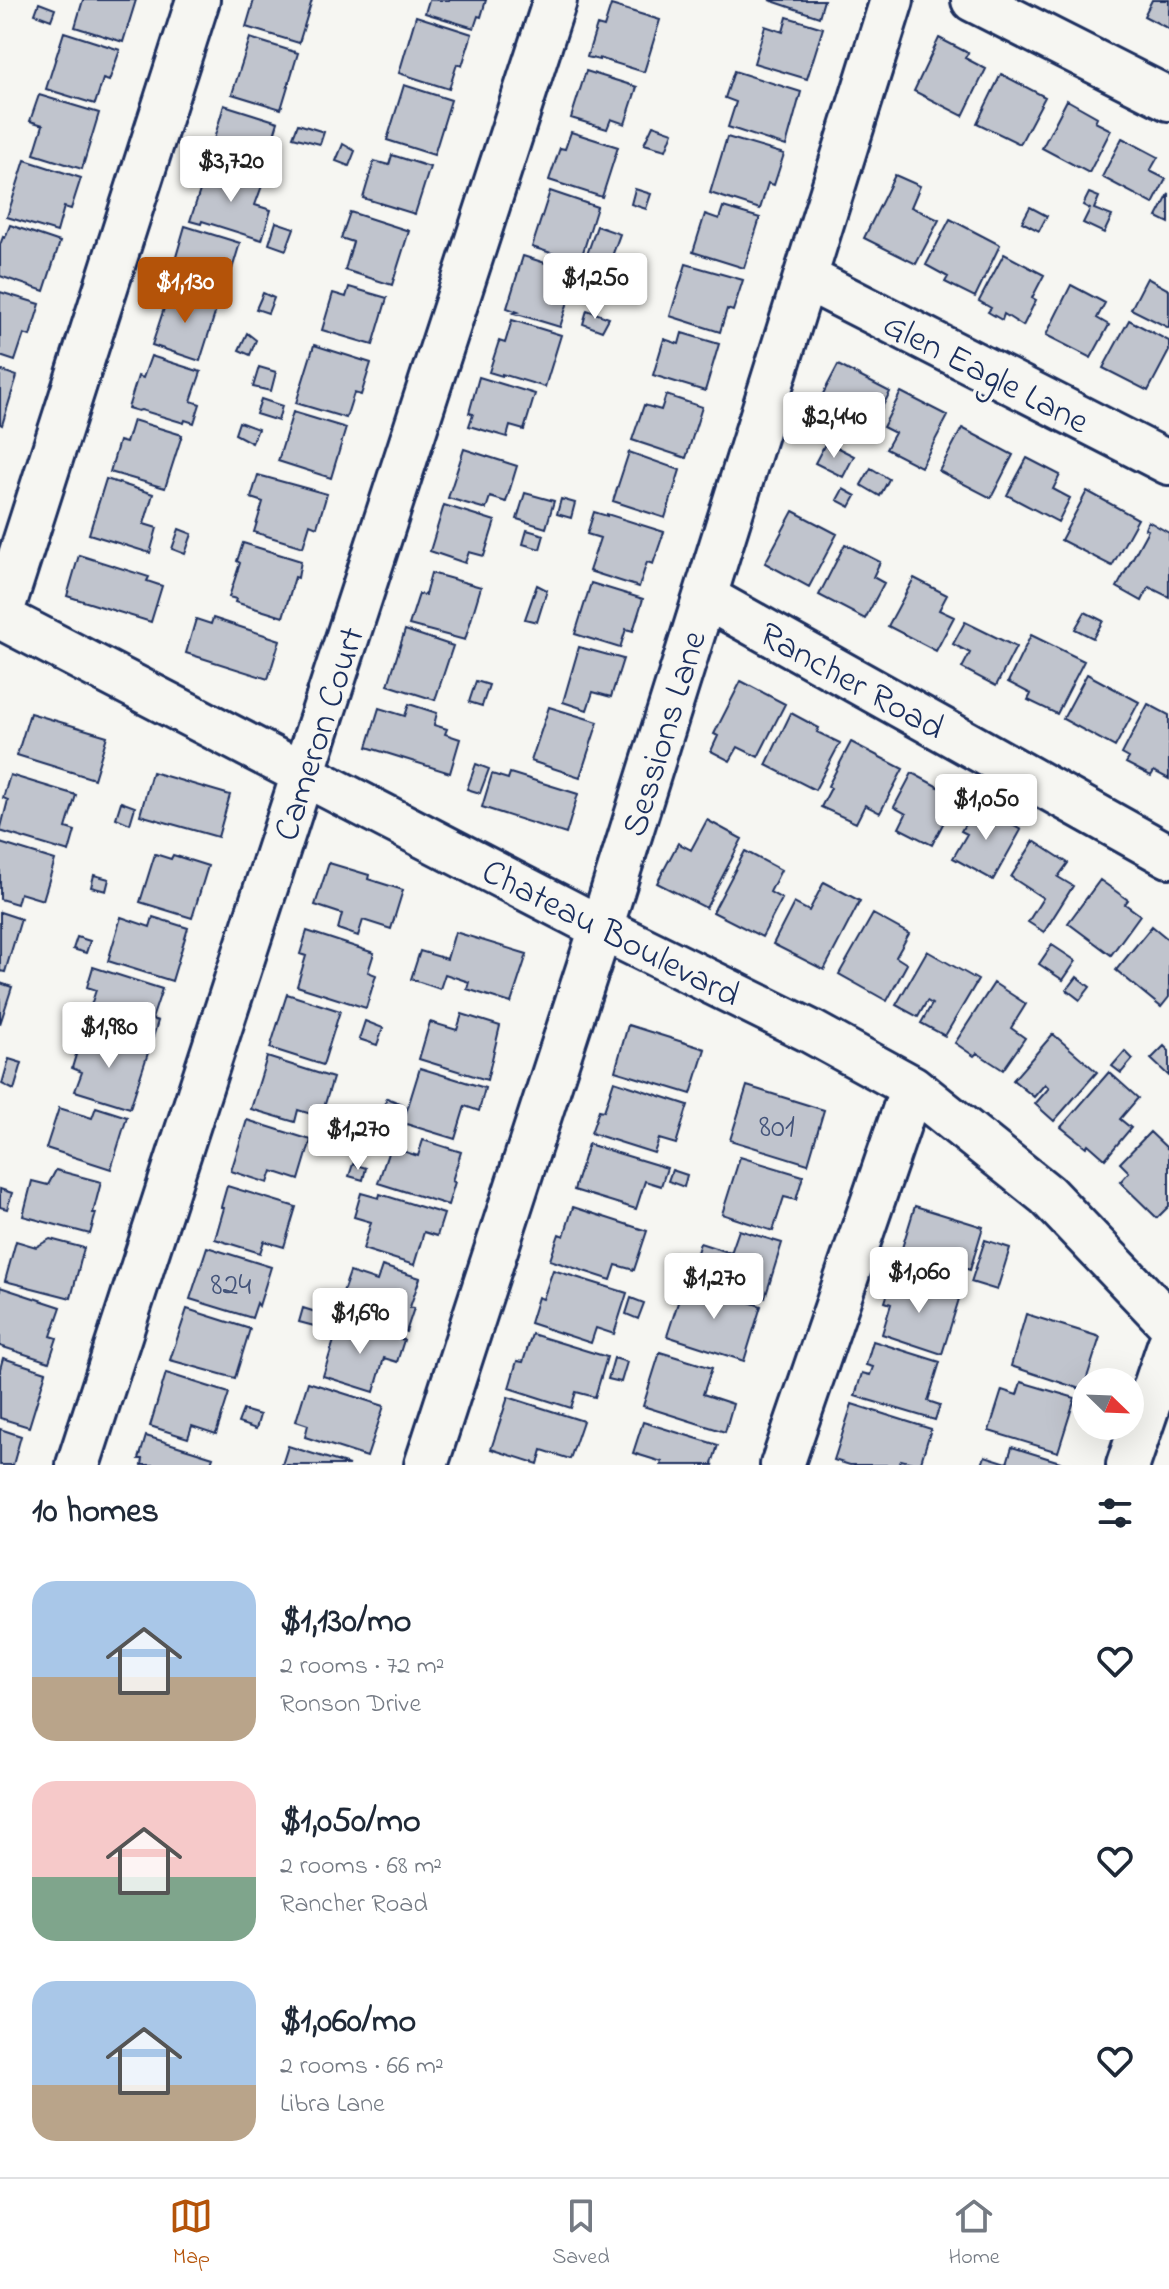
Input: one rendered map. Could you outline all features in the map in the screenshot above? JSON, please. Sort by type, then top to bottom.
[{"type":"street","points":[[0,618],[198,0]]},
{"type":"street","name":"Cameron Court","points":[[78,1465],[555,0]]},
{"type":"street","name":"Sessions Lane","points":[[426,1465],[601,928],[892,0]]},
{"type":"street","points":[[973,0],[1169,99]]},
{"type":"street","name":"Glen Eagle Lane","points":[[806,278],[1169,463]]},
{"type":"street","name":"Rancher Road","points":[[705,597],[1169,856]]},
{"type":"street","name":"Chateau Boulevard","points":[[0,618],[601,928],[810,1031],[912,1087],[1047,1195],[1169,1323]]},
{"type":"street","points":[[782,1465],[912,1087]]},
{"type":"street","points":[[1128,1465],[1169,1345]]},
{"type":"building","points":[[83,0],[136,0],[123,42],[75,27]]},
{"type":"building","points":[[254,0],[312,0],[299,43],[246,27]]},
{"type":"building","points":[[429,0],[486,0],[474,28],[425,13]]},
{"type":"building","points":[[769,0],[824,0],[819,17]]},
{"type":"building","points":[[1152,0],[1169,0],[1169,29],[1144,16]]},
{"type":"building","points":[[39,3],[55,9],[51,20],[35,14]]},
{"type":"building","points":[[611,5],[660,20],[644,72],[587,57],[597,25],[604,27]]},
{"type":"building","points":[[416,16],[472,34],[462,66],[457,64],[449,89],[399,73]]},
{"type":"building","points":[[787,17],[823,28],[807,79],[754,63],[765,26],[783,32]]},
{"type":"building","points":[[64,32],[120,50],[109,81],[103,79],[95,104],[46,89]]},
{"type":"building","points":[[250,38],[298,53],[281,109],[232,94]]},
{"type":"building","points":[[939,38],[968,53],[965,58],[986,69],[963,116],[914,91]]},
{"type":"building","points":[[586,71],[637,87],[625,124],[611,119],[607,129],[571,118]]},
{"type":"building","points":[[734,71],[801,92],[786,146],[728,127],[736,102],[725,98]]},
{"type":"building","points":[[1001,74],[1045,97],[1020,144],[977,123]]},
{"type":"building","points":[[404,85],[451,100],[434,155],[387,140]]},
{"type":"building","points":[[39,95],[99,113],[82,169],[34,154],[43,125],[30,121]]},
{"type":"building","points":[[1067,100],[1097,117],[1095,122],[1111,130],[1089,173],[1042,148]]},
{"type":"building","points":[[224,105],[278,122],[267,158],[249,152],[245,167],[209,156]]},
{"type":"building","points":[[298,124],[324,132],[320,144],[293,137]]},
{"type":"building","points":[[653,125],[673,132],[666,150],[644,144]]},
{"type":"building","points":[[571,132],[618,147],[602,197],[549,180],[560,148],[565,149]]},
{"type":"building","points":[[727,137],[784,154],[774,185],[768,183],[760,209],[710,193]]},
{"type":"building","points":[[1122,138],[1158,157],[1150,171],[1166,179],[1153,204],[1102,177]]},
{"type":"building","points":[[343,144],[355,151],[349,166],[336,161]]},
{"type":"building","points":[[392,155],[430,167],[415,214],[363,198],[374,161],[389,165]]},
{"type":"building","points":[[25,160],[81,178],[71,209],[64,207],[57,232],[7,217]]},
{"type":"building","points":[[208,166],[263,183],[255,205],[271,210],[262,240],[202,221],[201,224],[190,221]]},
{"type":"building","points":[[895,175],[920,186],[911,207],[939,220],[916,264],[864,238]]},
{"type":"building","points":[[635,189],[651,194],[646,209],[631,204]]},
{"type":"building","points":[[550,191],[597,207],[580,262],[532,247]]},
{"type":"building","points":[[1089,193],[1099,197],[1094,209],[1112,216],[1104,233],[1083,223],[1090,209],[1083,205]]},
{"type":"building","points":[[1169,194],[1169,223],[1157,217]]},
{"type":"building","points":[[723,207],[760,218],[744,268],[693,252],[705,214],[719,219]]},
{"type":"building","points":[[1030,207],[1047,216],[1039,231],[1022,222]]},
{"type":"building","points":[[350,212],[409,231],[392,285],[345,270],[353,242],[341,238]]},
{"type":"building","points":[[950,219],[1000,245],[975,297],[945,282],[948,277],[926,265]]},
{"type":"building","points":[[276,222],[294,228],[286,250],[269,244]]},
{"type":"building","points":[[10,225],[60,242],[44,291],[0,276],[0,245]]},
{"type":"building","points":[[185,226],[240,243],[227,286],[201,278],[201,283],[171,274]]},
{"type":"building","points":[[597,226],[620,234],[607,270],[584,263]]},
{"type":"building","points":[[1004,254],[1044,275],[1023,326],[1004,314],[1002,320],[988,312],[991,308],[979,301]]},
{"type":"building","points":[[523,256],[577,273],[560,327],[507,308]]},
{"type":"building","points":[[686,264],[743,280],[733,311],[727,309],[720,332],[670,316]]},
{"type":"building","points":[[1147,278],[1169,290],[1169,328],[1131,309]]},
{"type":"building","points":[[1071,285],[1105,303],[1097,318],[1109,325],[1091,358],[1046,335]]},
{"type":"building","points":[[349,287],[387,298],[373,345],[322,330],[333,293],[346,297]]},
{"type":"building","points":[[170,290],[218,304],[200,361],[152,345]]},
{"type":"building","points":[[0,292],[40,304],[30,336],[24,334],[15,361],[0,356]]},
{"type":"building","points":[[263,293],[274,298],[268,313],[256,309]]},
{"type":"building","points":[[587,310],[609,318],[602,331],[583,324]]},
{"type":"building","points":[[512,320],[561,335],[545,387],[489,372],[499,341],[505,343]]},
{"type":"building","points":[[1129,320],[1169,341],[1169,351],[1148,391],[1103,368]]},
{"type":"building","points":[[247,333],[256,340],[250,355],[239,350]]},
{"type":"building","points":[[682,333],[719,344],[705,391],[653,375],[664,339],[679,344]]},
{"type":"building","points":[[314,345],[371,363],[361,395],[354,393],[346,418],[296,403]]},
{"type":"building","points":[[151,356],[201,372],[191,401],[200,404],[194,423],[128,408],[138,376],[143,378]]},
{"type":"building","points":[[838,365],[890,392],[867,437],[815,409]]},
{"type":"building","points":[[259,367],[276,372],[271,391],[253,387]]},
{"type":"building","points":[[0,370],[17,376],[2,425],[0,424]]},
{"type":"building","points":[[479,377],[535,394],[524,430],[510,426],[507,437],[469,426],[473,414],[469,413]]},
{"type":"building","points":[[901,392],[948,416],[921,467],[886,449],[895,433],[883,427]]},
{"type":"building","points":[[666,395],[702,407],[686,458],[632,440],[644,405],[661,410]]},
{"type":"building","points":[[261,399],[282,406],[278,421],[256,414]]},
{"type":"building","points":[[293,412],[346,428],[331,478],[278,461]]},
{"type":"building","points":[[133,420],[182,435],[165,488],[110,472],[119,441],[126,443]]},
{"type":"building","points":[[239,422],[258,429],[252,443],[235,434]]},
{"type":"building","points":[[962,428],[1013,455],[991,498],[939,471]]},
{"type":"building","points":[[826,442],[854,456],[843,477],[815,463]]},
{"type":"building","points":[[464,449],[517,466],[506,502],[490,497],[486,509],[448,498]]},
{"type":"building","points":[[629,452],[680,470],[665,518],[613,501]]},
{"type":"building","points":[[1027,458],[1060,475],[1053,489],[1070,498],[1058,522],[1007,495]]},
{"type":"building","points":[[871,468],[889,479],[880,496],[861,485]]},
{"type":"building","points":[[258,475],[327,494],[317,527],[310,524],[303,547],[254,532],[263,502],[251,498]]},
{"type":"building","points":[[106,479],[153,494],[144,524],[157,528],[150,553],[89,534]]},
{"type":"building","points":[[843,489],[856,496],[850,507],[837,500]]},
{"type":"building","points":[[1087,491],[1138,519],[1112,566],[1061,540]]},
{"type":"building","points":[[525,493],[554,501],[546,528],[517,519]]},
{"type":"building","points":[[561,499],[575,503],[571,518],[557,514]]},
{"type":"building","points":[[444,505],[495,521],[484,556],[469,552],[465,563],[430,551]]},
{"type":"building","points":[[793,511],[837,534],[809,587],[765,563]]},
{"type":"building","points":[[594,512],[664,532],[653,564],[647,562],[639,587],[589,571],[600,538],[587,534]]},
{"type":"building","points":[[1148,521],[1169,533],[1169,597],[1149,587],[1142,601],[1117,587],[1148,530],[1145,529]]},
{"type":"building","points":[[179,529],[192,534],[185,554],[172,549]]},
{"type":"building","points":[[527,530],[544,535],[540,549],[523,544]]},
{"type":"building","points":[[243,543],[301,561],[283,617],[235,602],[236,599],[229,597]]},
{"type":"building","points":[[845,544],[880,562],[873,577],[884,583],[865,619],[819,595]]},
{"type":"building","points":[[79,555],[149,577],[147,581],[162,586],[151,622],[67,596]]},
{"type":"building","points":[[431,573],[481,587],[465,640],[409,625],[419,594],[425,595]]},
{"type":"building","points":[[914,578],[947,595],[939,610],[954,617],[936,651],[888,626]]},
{"type":"building","points":[[591,583],[643,599],[633,631],[626,629],[620,648],[575,634]]},
{"type":"building","points":[[537,585],[547,590],[537,622],[525,619]]},
{"type":"building","points":[[1085,612],[1103,621],[1093,638],[1075,629]]},
{"type":"building","points":[[213,618],[280,640],[268,679],[186,653],[196,619],[211,624]]},
{"type":"building","points":[[965,622],[1016,647],[996,686],[962,668],[970,653],[953,644]]},
{"type":"building","points":[[405,630],[453,646],[435,700],[388,685]]},
{"type":"building","points":[[1031,635],[1084,661],[1057,714],[1028,700],[1031,694],[1008,682]]},
{"type":"building","points":[[579,647],[623,659],[611,697],[593,692],[587,710],[563,702]]},
{"type":"building","points":[[1087,674],[1139,702],[1115,747],[1063,719]]},
{"type":"building","points":[[476,681],[489,685],[482,706],[469,702]]},
{"type":"building","points":[[741,681],[785,704],[758,757],[738,747],[730,761],[711,751],[718,736],[714,734]]},
{"type":"building","points":[[409,704],[437,713],[434,725],[447,729],[445,734],[460,739],[450,773],[367,747],[379,708],[405,716]]},
{"type":"building","points":[[1148,704],[1169,715],[1169,779],[1154,771],[1151,776],[1126,763],[1129,758],[1122,754]]},
{"type":"building","points":[[549,707],[598,722],[580,777],[531,761]]},
{"type":"building","points":[[30,713],[107,736],[94,779],[17,755]]},
{"type":"building","points":[[791,713],[819,728],[817,732],[840,743],[815,790],[766,765]]},
{"type":"building","points":[[851,742],[903,769],[880,813],[865,805],[856,823],[821,807],[831,788],[828,786]]},
{"type":"building","points":[[476,764],[489,769],[480,793],[467,789]]},
{"type":"building","points":[[152,772],[230,795],[218,837],[140,815]]},
{"type":"building","points":[[510,773],[578,794],[566,834],[482,807],[492,774],[508,779]]},
{"type":"building","points":[[912,773],[957,797],[932,845],[899,828],[906,814],[894,807]]},
{"type":"building","points":[[10,775],[76,795],[66,828],[75,831],[69,852],[0,831],[8,800],[3,798]]},
{"type":"building","points":[[121,802],[135,807],[130,824],[116,818]]},
{"type":"building","points":[[976,805],[1021,830],[993,880],[953,858],[967,834],[961,831]]},
{"type":"building","points":[[707,820],[742,839],[706,908],[657,883],[678,843],[691,850]]},
{"type":"building","points":[[1034,841],[1068,863],[1058,877],[1073,886],[1044,932],[1028,922],[1043,898],[1011,877]]},
{"type":"building","points":[[0,843],[55,860],[43,900],[20,893],[17,904],[0,899]]},
{"type":"building","points":[[745,851],[781,870],[770,892],[782,899],[762,937],[713,912]]},
{"type":"building","points":[[155,854],[171,859],[173,855],[208,866],[192,918],[140,902]]},
{"type":"building","points":[[329,863],[369,875],[368,879],[403,890],[391,929],[363,920],[358,936],[338,929],[342,914],[315,905]]},
{"type":"building","points":[[94,875],[109,879],[106,891],[91,887]]},
{"type":"building","points":[[1100,880],[1128,900],[1125,904],[1140,915],[1111,955],[1068,923]]},
{"type":"building","points":[[824,882],[860,901],[824,970],[773,944],[794,903],[809,911]]},
{"type":"building","points":[[0,912],[21,919],[5,972],[0,971]]},
{"type":"building","points":[[873,914],[909,934],[896,957],[907,964],[887,1001],[839,974]]},
{"type":"building","points":[[121,917],[150,927],[153,917],[188,928],[172,981],[108,961]]},
{"type":"building","points":[[1152,926],[1169,940],[1169,997],[1161,1007],[1116,970]]},
{"type":"building","points":[[307,931],[374,953],[368,972],[376,975],[366,1008],[297,986],[306,956],[300,954]]},
{"type":"building","points":[[455,932],[527,954],[511,1003],[467,989],[469,982],[445,974],[440,989],[411,979],[420,951],[447,959]]},
{"type":"building","points":[[77,937],[90,941],[86,953],[73,949]]},
{"type":"building","points":[[1052,945],[1076,961],[1063,980],[1039,964]]},
{"type":"building","points":[[927,951],[978,980],[945,1036],[921,1023],[932,1004],[927,1001],[918,1017],[896,1005]]},
{"type":"building","points":[[93,967],[162,989],[152,1019],[158,1021],[151,1044],[85,1023],[96,990],[87,987]]},
{"type":"building","points":[[1077,977],[1090,987],[1080,1000],[1067,990]]},
{"type":"building","points":[[0,983],[12,987],[0,1024]]},
{"type":"building","points":[[994,983],[1026,1004],[1011,1028],[1025,1038],[1003,1070],[955,1043]]},
{"type":"building","points":[[287,994],[340,1011],[323,1065],[270,1048]]},
{"type":"building","points":[[462,1014],[500,1026],[487,1080],[419,1059],[430,1022],[457,1030]]},
{"type":"building","points":[[365,1021],[383,1028],[377,1045],[359,1039]]},
{"type":"building","points":[[628,1025],[705,1049],[691,1094],[615,1071]]},
{"type":"building","points":[[83,1032],[148,1053],[130,1108],[75,1091],[82,1072],[72,1068]]},
{"type":"building","points":[[1053,1034],[1097,1072],[1054,1121],[1035,1104],[1049,1088],[1045,1084],[1034,1097],[1013,1080]]},
{"type":"building","points":[[1164,1046],[1169,1051],[1169,1076],[1151,1059]]},
{"type":"building","points":[[1125,1051],[1133,1059],[1121,1073],[1112,1066]]},
{"type":"building","points":[[267,1057],[333,1078],[321,1117],[298,1110],[295,1122],[251,1109]]},
{"type":"building","points":[[9,1059],[22,1063],[14,1090],[2,1084]]},
{"type":"building","points":[[420,1068],[485,1088],[479,1111],[465,1106],[455,1139],[403,1123]]},
{"type":"building","points":[[1109,1072],[1138,1098],[1120,1119],[1131,1128],[1105,1159],[1061,1127]]},
{"type":"building","points":[[614,1081],[688,1105],[676,1144],[659,1139],[654,1153],[591,1133],[599,1110],[604,1111]]},
{"type":"building","points":[[747,1086],[824,1110],[808,1164],[730,1140]]},
{"type":"building","points":[[387,1098],[402,1104],[398,1115],[383,1110]]},
{"type":"building","points":[[96,1107],[127,1117],[111,1169],[46,1148],[59,1108],[92,1118]]},
{"type":"building","points":[[247,1120],[311,1140],[299,1180],[272,1171],[268,1183],[231,1171]]},
{"type":"building","points":[[1150,1132],[1169,1150],[1169,1206],[1157,1218],[1120,1182],[1129,1172],[1120,1163]]},
{"type":"building","points":[[423,1140],[461,1152],[448,1205],[378,1183],[390,1147],[418,1156]]},
{"type":"building","points":[[588,1144],[667,1168],[661,1186],[645,1181],[636,1209],[574,1190]]},
{"type":"building","points":[[740,1157],[803,1176],[796,1200],[784,1197],[773,1231],[722,1214]]},
{"type":"building","points":[[353,1164],[366,1168],[363,1180],[349,1176]]},
{"type":"building","points":[[56,1170],[101,1182],[90,1234],[23,1216],[32,1181],[48,1185]]},
{"type":"building","points":[[672,1170],[687,1175],[684,1187],[668,1181]]},
{"type":"building","points":[[227,1186],[296,1207],[284,1247],[264,1241],[260,1253],[215,1239]]},
{"type":"building","points":[[0,1189],[12,1193],[7,1209],[0,1207]]},
{"type":"building","points":[[361,1193],[379,1198],[380,1194],[444,1214],[437,1236],[424,1232],[414,1265],[363,1249],[371,1222],[354,1217]]},
{"type":"building","points":[[915,1206],[983,1227],[970,1270],[958,1266],[955,1277],[898,1261]]},
{"type":"building","points":[[573,1207],[647,1231],[634,1270],[616,1265],[611,1280],[550,1260],[559,1234],[564,1236]]},
{"type":"building","points":[[739,1230],[782,1243],[765,1298],[690,1274],[700,1243],[731,1253]]},
{"type":"building","points":[[50,1239],[84,1248],[71,1298],[5,1281],[16,1241],[36,1247]]},
{"type":"building","points":[[985,1240],[1010,1248],[997,1290],[971,1282]]},
{"type":"building","points":[[207,1247],[271,1267],[252,1318],[190,1299]]},
{"type":"building","points":[[676,1252],[691,1257],[686,1270],[671,1265]]},
{"type":"building","points":[[382,1266],[420,1278],[410,1307],[414,1308],[406,1332],[337,1309],[350,1272],[377,1281]]},
{"type":"building","points":[[553,1270],[627,1293],[614,1334],[596,1328],[591,1343],[530,1323],[538,1297],[543,1299]]},
{"type":"building","points":[[893,1277],[959,1299],[942,1354],[882,1334],[891,1304],[885,1302]]},
{"type":"building","points":[[685,1281],[761,1306],[744,1361],[667,1336]]},
{"type":"building","points":[[0,1287],[61,1307],[51,1336],[57,1338],[49,1362],[0,1346]]},
{"type":"building","points":[[631,1298],[644,1303],[638,1319],[626,1314]]},
{"type":"building","points":[[303,1308],[322,1314],[318,1327],[299,1322]]},
{"type":"building","points":[[187,1309],[250,1329],[235,1378],[170,1360]]},
{"type":"building","points":[[1026,1314],[1100,1337],[1090,1368],[1072,1368],[1072,1386],[1011,1366]]},
{"type":"building","points":[[340,1321],[404,1340],[397,1362],[384,1358],[374,1392],[323,1376]]},
{"type":"building","points":[[532,1334],[607,1357],[595,1397],[576,1392],[571,1408],[509,1388],[517,1361],[523,1362]]},
{"type":"building","points":[[873,1341],[940,1362],[928,1401],[940,1405],[935,1420],[855,1396],[862,1373],[870,1375],[873,1367],[866,1365]]},
{"type":"building","points":[[660,1352],[712,1368],[703,1394],[733,1404],[725,1432],[643,1406]]},
{"type":"building","points":[[3,1358],[46,1372],[29,1427],[0,1418],[0,1369]]},
{"type":"building","points":[[614,1358],[627,1362],[621,1382],[608,1379]]},
{"type":"building","points":[[166,1373],[229,1393],[216,1434],[192,1426],[188,1438],[150,1426]]},
{"type":"building","points":[[308,1382],[384,1406],[367,1457],[305,1437],[308,1425],[296,1421]]},
{"type":"building","points":[[1021,1382],[1072,1397],[1072,1408],[1058,1452],[989,1431],[1002,1390],[1017,1395]]},
{"type":"building","points":[[508,1397],[583,1421],[570,1459],[542,1450],[538,1464],[491,1449]]},
{"type":"building","points":[[852,1404],[931,1429],[920,1465],[901,1460],[899,1465],[850,1465],[834,1460]]},
{"type":"building","points":[[243,1410],[260,1415],[256,1429],[238,1423]]},
{"type":"building","points":[[643,1422],[718,1445],[714,1465],[661,1465],[662,1462],[633,1453]]},
{"type":"building","points":[[0,1429],[21,1436],[13,1465],[0,1465]]},
{"type":"building","points":[[146,1436],[213,1457],[210,1465],[142,1465],[143,1459],[139,1459]]},
{"type":"building","points":[[288,1446],[349,1465],[282,1465]]},
{"type":"building","points":[[1012,1447],[1060,1462],[1059,1465],[982,1465],[985,1456],[1007,1463]]}]
